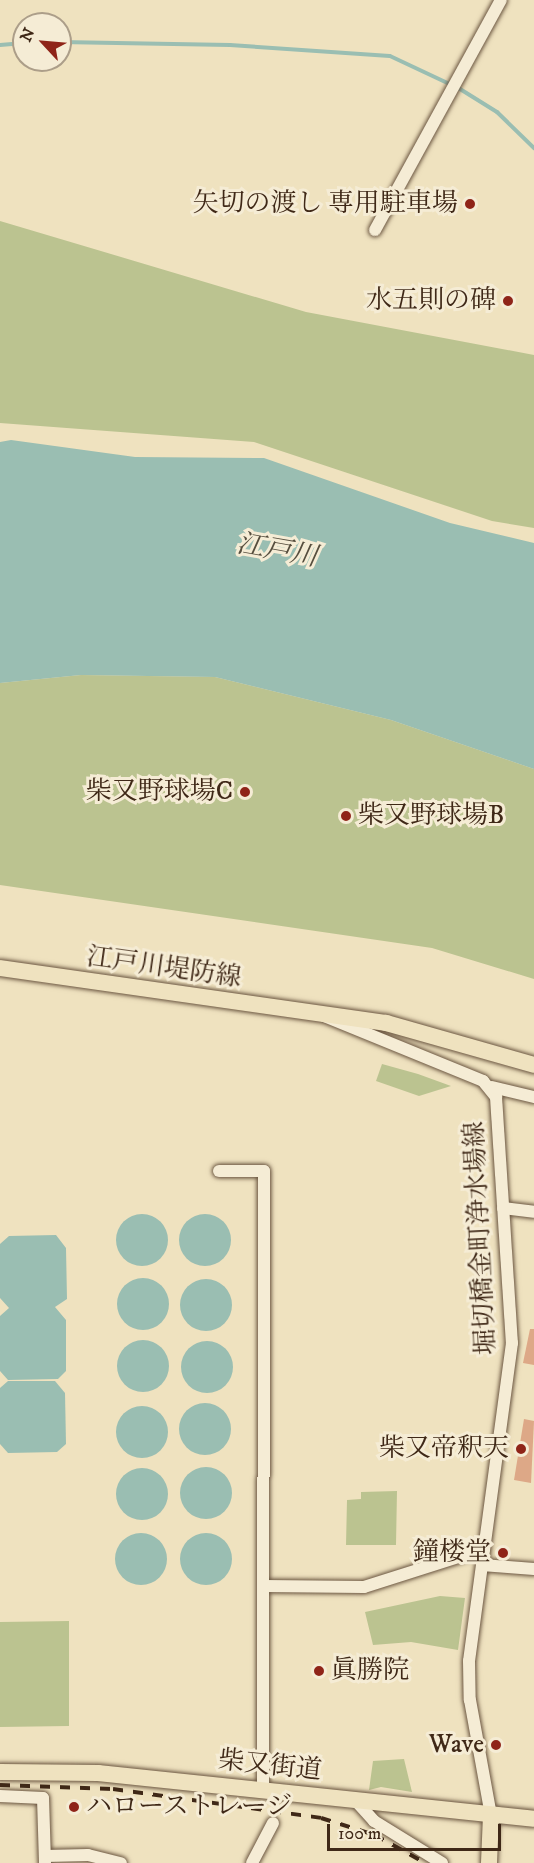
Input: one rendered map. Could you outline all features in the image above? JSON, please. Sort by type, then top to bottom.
[{"type":"main road","name":"江戸川堤防線","points":[[0,968],[410,1028],[534,1065]]},
{"type":"main road","name":"柴又街道","points":[[0,1772],[98,1773],[534,1819]]},
{"type":"main road","points":[[489,1863],[491,1815]]},
{"type":"street","points":[[375,230],[501,0]]},
{"type":"street","name":"江戸川堤防線","points":[[322,1015],[492,1088],[534,1097]]},
{"type":"street","name":"堀切橋金町浄水場線","points":[[491,1815],[469,1681],[512,1343],[504,1208],[492,1088]]},
{"type":"street","points":[[219,1171],[264,1171],[263,1791]]},
{"type":"street","points":[[504,1208],[534,1212]]},
{"type":"street","points":[[264,1586],[364,1587],[484,1549]]},
{"type":"street","points":[[482,1565],[534,1569]]},
{"type":"street","points":[[0,1796],[43,1798],[45,1859],[88,1855],[121,1863]]},
{"type":"street","points":[[356,1801],[374,1821],[442,1863]]},
{"type":"street","points":[[252,1863],[273,1823]]},
{"type":"green space","points":[[0,221],[306,312],[534,355],[534,528],[492,521],[254,442],[0,423]]},
{"type":"green space","points":[[81,675],[215,677],[391,720],[534,769],[534,979],[432,948],[0,885],[0,683]]},
{"type":"green space","points":[[382,1064],[451,1086],[419,1096],[376,1081]]},
{"type":"green space","points":[[397,1491],[396,1545],[346,1545],[347,1500],[361,1499],[361,1492]]},
{"type":"green space","points":[[440,1596],[465,1598],[458,1650],[411,1642],[373,1645],[365,1612]]},
{"type":"green space","points":[[69,1621],[69,1726],[0,1727],[0,1622]]},
{"type":"green space","points":[[404,1759],[412,1792],[381,1787],[369,1790],[373,1761]]},
{"type":"water","name":"江戸川","points":[[11,440],[135,457],[264,458],[450,523],[534,543],[534,769],[391,720],[215,677],[81,675],[0,683],[0,442]]},
{"type":"water","points":[[137,1214],[147,1214],[161,1221],[168,1240],[161,1259],[147,1266],[137,1266],[127,1262],[120,1255],[116,1245],[116,1235],[120,1225],[127,1218]]},
{"type":"water","points":[[200,1214],[210,1214],[224,1221],[231,1240],[224,1259],[210,1266],[200,1266],[190,1262],[183,1255],[179,1245],[179,1235],[183,1225],[190,1218]]},
{"type":"water","points":[[56,1235],[66,1248],[67,1299],[55,1307],[66,1320],[66,1371],[58,1379],[8,1380],[0,1371],[0,1316],[9,1308],[0,1298],[0,1244],[9,1236]]},
{"type":"water","points":[[138,1278],[148,1278],[162,1285],[169,1304],[162,1323],[148,1330],[138,1330],[128,1326],[121,1319],[117,1309],[117,1299],[121,1289],[128,1282]]},
{"type":"water","points":[[201,1279],[211,1279],[225,1286],[232,1305],[225,1324],[211,1331],[201,1331],[191,1327],[184,1320],[180,1310],[180,1300],[184,1290],[191,1283]]},
{"type":"water","points":[[138,1340],[148,1340],[162,1347],[169,1366],[162,1385],[148,1392],[138,1392],[128,1388],[121,1381],[117,1371],[117,1361],[121,1351],[128,1344]]},
{"type":"water","points":[[202,1341],[212,1341],[226,1348],[233,1367],[226,1386],[212,1393],[202,1393],[192,1389],[185,1382],[181,1372],[181,1362],[185,1352],[192,1345]]},
{"type":"water","points":[[8,1381],[55,1381],[65,1393],[66,1444],[57,1452],[8,1453],[0,1444],[0,1388]]},
{"type":"water","points":[[200,1403],[210,1403],[224,1410],[231,1429],[224,1448],[210,1455],[200,1455],[190,1451],[183,1444],[179,1434],[179,1424],[183,1414],[190,1407]]},
{"type":"water","points":[[137,1406],[147,1406],[161,1413],[168,1432],[161,1451],[147,1458],[137,1458],[127,1454],[120,1447],[116,1437],[116,1427],[120,1417],[127,1410]]},
{"type":"water","points":[[201,1467],[211,1467],[225,1474],[232,1493],[225,1512],[211,1519],[201,1519],[191,1515],[184,1508],[180,1498],[180,1488],[184,1478],[191,1471]]},
{"type":"water","points":[[137,1468],[147,1468],[161,1475],[168,1494],[161,1513],[147,1520],[137,1520],[127,1516],[120,1509],[116,1499],[116,1489],[120,1479],[127,1472]]},
{"type":"water","points":[[136,1533],[146,1533],[160,1540],[167,1559],[160,1578],[146,1585],[136,1585],[126,1581],[119,1574],[115,1564],[115,1554],[119,1544],[126,1537]]},
{"type":"water","points":[[201,1533],[211,1533],[225,1540],[232,1559],[225,1578],[211,1585],[201,1585],[191,1581],[184,1574],[180,1564],[180,1554],[184,1544],[191,1537]]},
{"type":"building","points":[[530,1329],[534,1329],[534,1365],[523,1363]]},
{"type":"building","points":[[524,1419],[534,1421],[531,1483],[514,1480]]},
{"type":"waterway","points":[[72,42],[230,45],[390,56],[460,89],[497,112],[534,148]]},
{"type":"waterway","points":[[0,45],[12,44]]},
{"type":"railway","points":[[0,1785],[113,1789],[321,1818],[375,1835],[425,1863]]},
{"type":"place","name":"矢切の渡し 専用駐車場","points":[[470,204]]},
{"type":"place","name":"水五則の碑","points":[[508,301]]},
{"type":"place","name":"柴又野球場C","points":[[245,792]]},
{"type":"place","name":"柴又野球場B","points":[[346,816]]},
{"type":"place","name":"柴又帝釈天","points":[[521,1449]]},
{"type":"place","name":"鐘楼堂","points":[[503,1553]]},
{"type":"place","name":"眞勝院","points":[[319,1671]]},
{"type":"place","name":"Wave","points":[[496,1745]]},
{"type":"place","name":"ハローストレージ","points":[[74,1807]]}]
